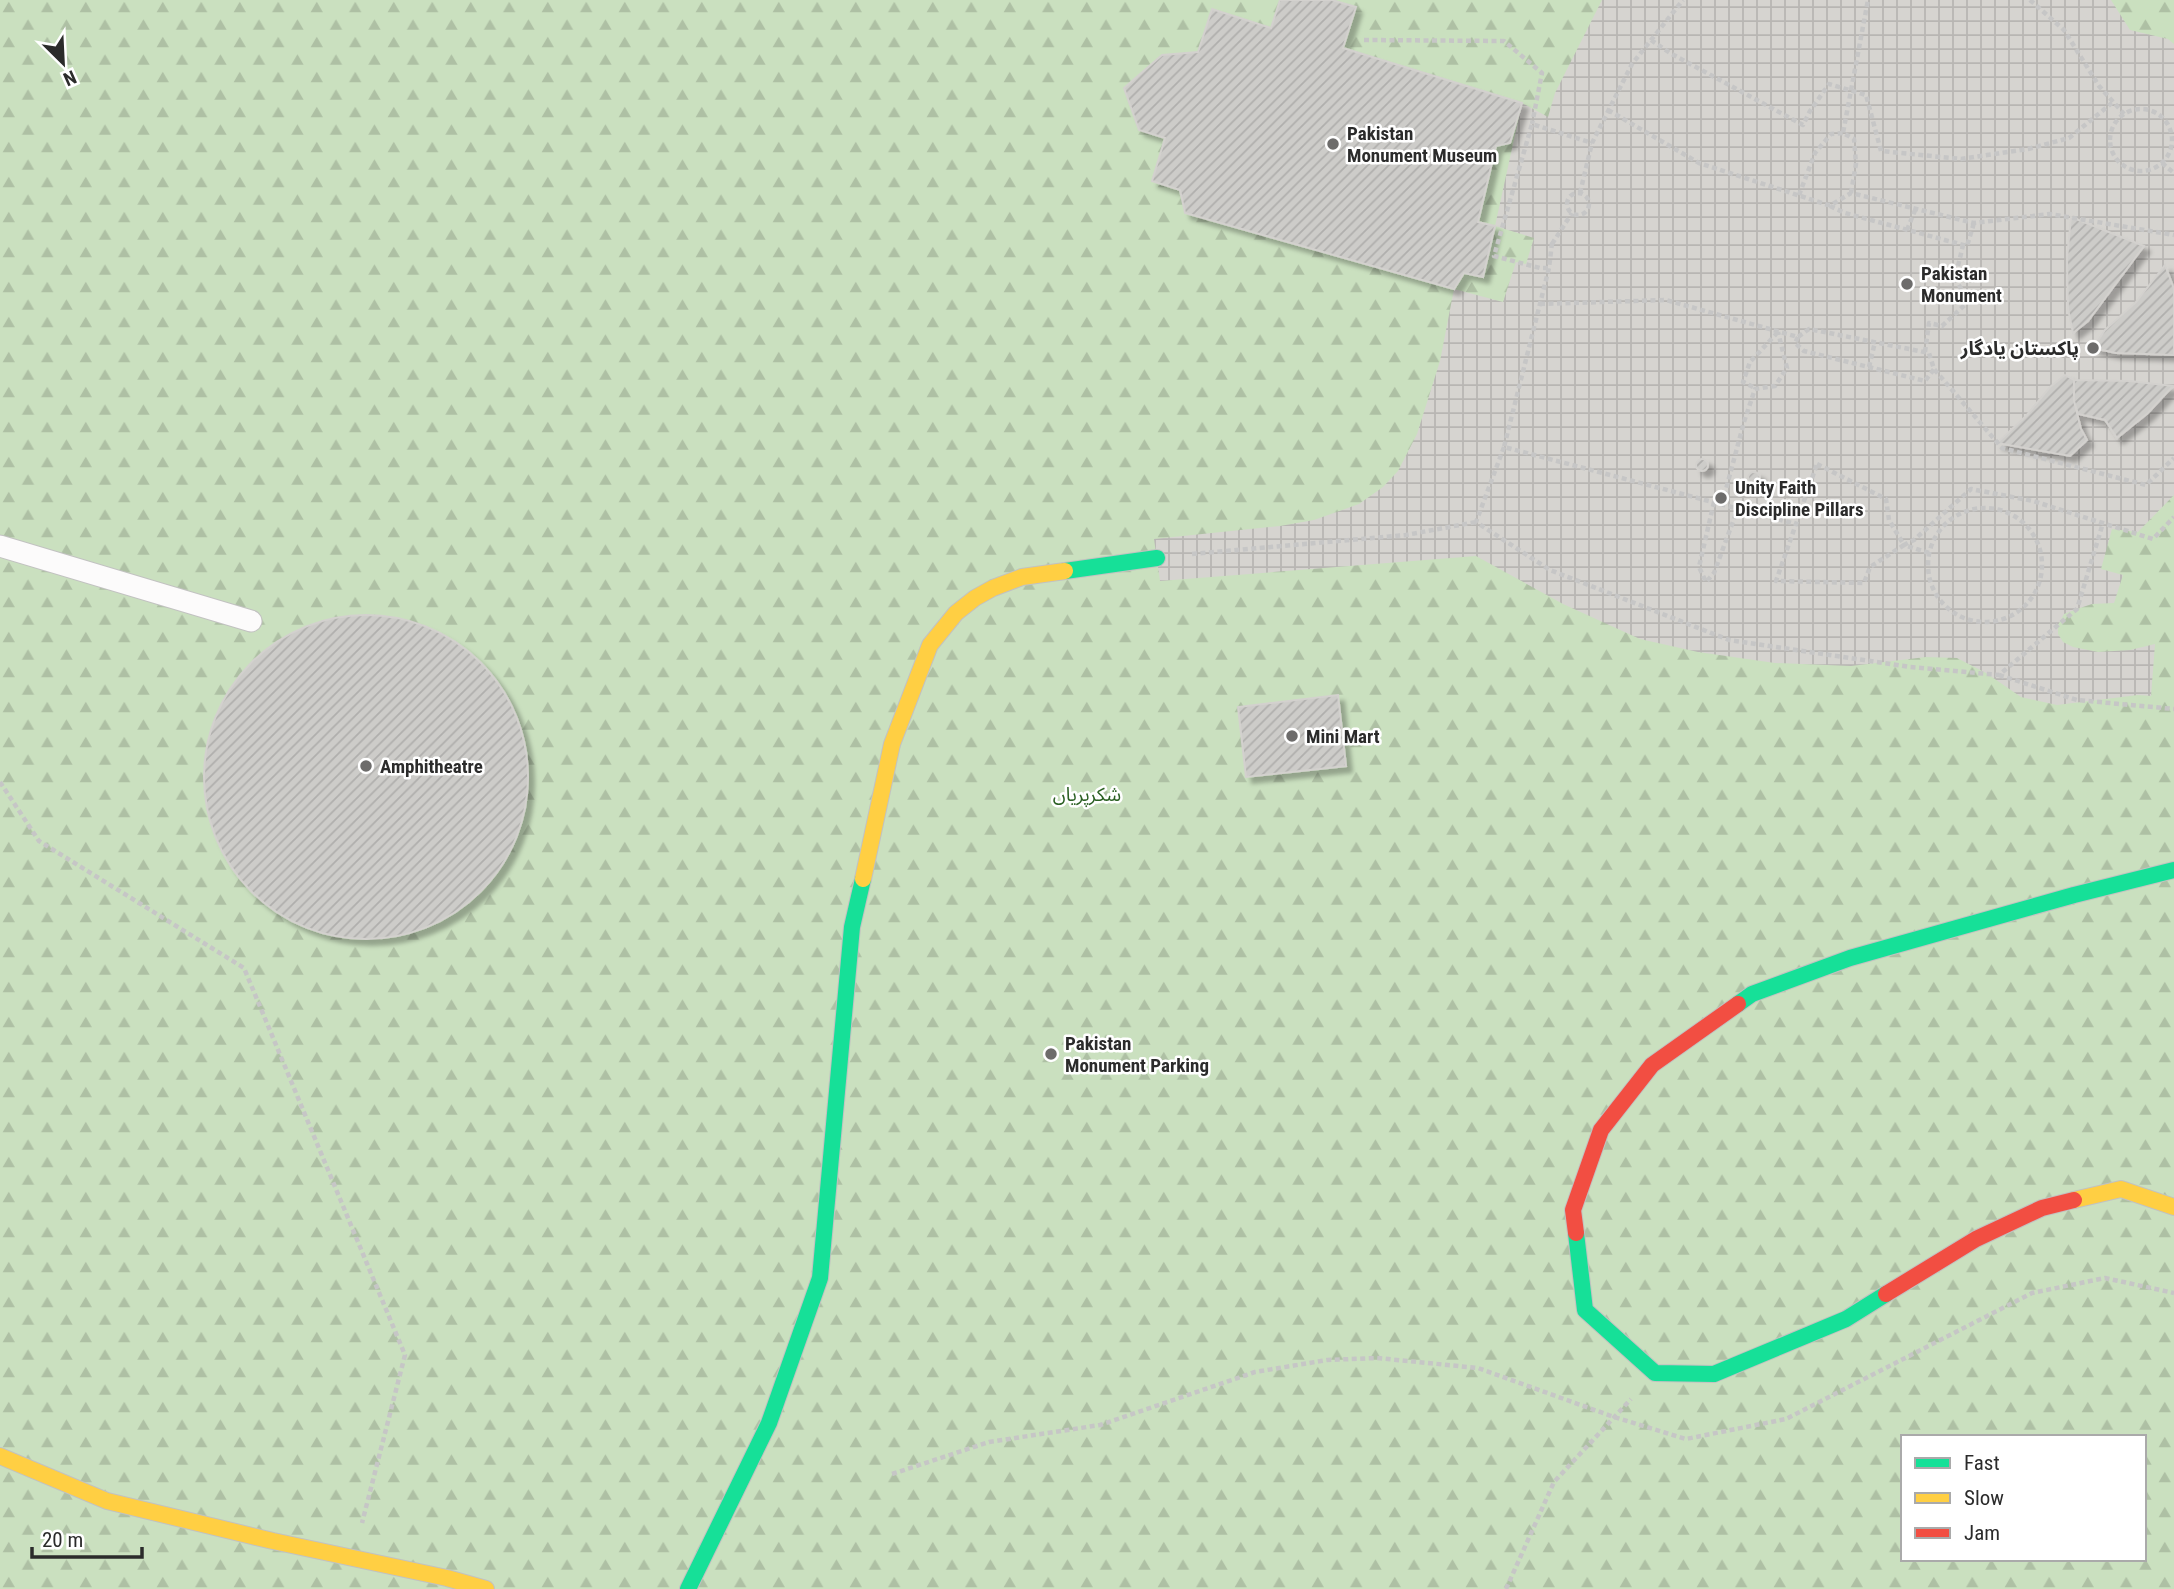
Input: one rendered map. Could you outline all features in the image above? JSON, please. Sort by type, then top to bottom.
[{"type":"street","points":[[688,1589],[769,1423],[820,1278],[852,927],[892,744],[930,645],[956,613],[975,598],[1003,584],[1023,577],[1157,558]]},
{"type":"street","points":[[2174,870],[1850,958],[1752,994],[1652,1065],[1601,1130],[1573,1210],[1585,1310],[1655,1373],[1714,1374],[1846,1319],[1976,1238],[2042,1208],[2121,1189],[2174,1207]]},
{"type":"street","points":[[0,1456],[107,1501],[486,1589]]},
{"type":"lane","points":[[0,546],[251,621]]},
{"type":"path","points":[[1580,193],[1592,143],[1632,64],[1683,0]]},
{"type":"path","points":[[1843,133],[1868,0]]},
{"type":"path","points":[[2030,0],[2064,30],[2093,77],[2112,103],[2124,114]]},
{"type":"path","points":[[1364,40],[1504,41],[1542,73],[1532,124],[1494,256],[1549,268]]},
{"type":"path","points":[[1651,40],[1670,53],[1804,125],[1810,111],[1829,84],[1866,95],[1881,151],[1961,159],[2028,149],[2069,138],[2112,103]]},
{"type":"path","points":[[1608,110],[1699,163],[1846,213],[1967,246],[1974,223]]},
{"type":"path","points":[[2133,110],[2153,112],[2162,118],[2171,135],[2171,145],[2162,163],[2143,171],[2123,166],[2111,150],[2111,130],[2116,121],[2133,110]]},
{"type":"path","points":[[1532,124],[1592,143]]},
{"type":"path","points":[[1799,195],[1815,153],[1831,134],[1843,133],[1854,139],[1856,164],[1851,192],[1828,205]]},
{"type":"path","points":[[2162,163],[2174,173]]},
{"type":"path","points":[[1851,192],[1974,223],[2050,214],[2174,235]]},
{"type":"path","points":[[1580,193],[1588,200],[1588,207],[1581,215],[1572,213],[1567,206],[1568,199],[1573,194],[1580,193]]},
{"type":"path","points":[[1906,230],[1916,208]]},
{"type":"path","points":[[1476,522],[1504,447],[1549,268],[1552,244],[1572,213]]},
{"type":"path","points":[[1925,352],[1929,323],[1942,326],[1969,301],[1955,279],[1963,245]]},
{"type":"path","points":[[1540,304],[1665,300],[1798,337]]},
{"type":"path","points":[[1934,369],[1925,381],[1804,351],[1795,343],[1798,337],[1809,329],[1929,353],[1934,369],[2002,448],[2146,485],[2174,458]]},
{"type":"path","points":[[1753,387],[1743,382],[1750,362],[1778,332]]},
{"type":"path","points":[[1722,504],[1755,389],[1775,386],[1787,368],[1778,332]]},
{"type":"path","points":[[1869,367],[1875,342]]},
{"type":"path","points":[[1504,447],[1796,524]]},
{"type":"path","points":[[1929,553],[1904,545],[1889,520],[1886,499],[1817,464],[1776,581],[1864,583],[1870,567],[1904,545],[1914,540],[1971,489],[2033,501],[2153,539],[2174,517]]},
{"type":"path","points":[[1714,502],[1699,567],[1706,582],[1714,573],[1738,509]]},
{"type":"path","points":[[1991,507],[2009,512],[2024,522],[2035,537],[2042,554],[2043,573],[2037,590],[2026,606],[2010,617],[1991,623],[1972,621],[1953,614],[1939,600],[1930,583],[1927,563],[1929,553],[1930,544],[1941,527],[1955,515],[1972,508],[1991,507]]},
{"type":"path","points":[[1157,558],[1406,535],[1476,522],[1550,570],[1729,640],[1910,667],[1998,675],[2077,700],[2174,709]]},
{"type":"path","points":[[1998,675],[2077,609],[2103,523]]},
{"type":"path","points":[[0,782],[39,841],[244,968],[405,1355],[353,1558]]},
{"type":"path","points":[[892,1474],[989,1442],[1100,1425],[1255,1372],[1327,1360],[1377,1358],[1478,1368],[1614,1417],[1686,1439],[1786,1419],[2032,1293],[2105,1278],[2174,1293]]},
{"type":"path","points":[[1506,1589],[1555,1482],[1655,1373]]},
{"type":"green space","name":"شکرپریاں","points":[[0,0],[2174,0],[2174,1589],[0,1589]]},
{"type":"shaded area","points":[[1602,0],[2111,0],[2130,30],[2168,39],[2174,44],[2174,495],[2138,532],[2112,529],[2101,569],[2123,575],[2114,603],[2092,604],[2064,614],[2058,625],[2058,634],[2063,642],[2098,652],[2130,650],[2155,644],[2151,696],[2138,695],[2057,705],[2021,697],[1986,673],[1957,658],[1926,657],[1851,666],[1775,663],[1698,652],[1640,639],[1563,604],[1476,556],[1160,581],[1154,539],[1314,520],[1359,504],[1383,487],[1398,471],[1417,434],[1440,361],[1454,289],[1503,302],[1516,262],[1526,264],[1534,238],[1495,226],[1522,103],[1548,117],[1555,93]]},
{"type":"building","name":"Pakistan Monument Museum","points":[[1280,0],[1332,0],[1356,7],[1343,48],[1522,103],[1510,143],[1496,146],[1478,222],[1495,226],[1483,277],[1464,273],[1454,289],[1185,213],[1180,190],[1152,181],[1165,138],[1139,130],[1124,88],[1162,55],[1198,52],[1212,9],[1271,28]]},
{"type":"building","points":[[2071,217],[2144,246],[2088,321],[2073,333],[2068,309],[2067,259]]},
{"type":"building","points":[[2165,265],[2174,289],[2174,355],[2116,353],[2093,348],[2105,330],[2136,302]]},
{"type":"building","points":[[2065,375],[2074,380],[2074,401],[2081,429],[2087,440],[2070,456],[1997,443],[2026,416],[2050,387]]},
{"type":"building","points":[[2074,380],[2130,381],[2173,386],[2148,413],[2117,438],[2105,420],[2078,414],[2074,401]]},
{"type":"building","points":[[1702,459],[1708,465],[1702,471],[1696,465]]},
{"type":"building","points":[[1754,472],[1760,478],[1754,484],[1748,478]]},
{"type":"building","name":"Amphitheatre","points":[[366,615],[398,618],[442,634],[469,652],[491,674],[509,701],[521,730],[528,777],[525,809],[509,853],[491,880],[469,902],[442,920],[413,932],[366,939],[334,936],[290,920],[263,902],[241,880],[223,853],[211,824],[204,777],[207,745],[223,701],[241,674],[263,652],[290,634],[319,622]]},
{"type":"building","name":"Mini Mart","points":[[1338,695],[1346,766],[1246,777],[1238,707]]},
{"type":"traffic: fast","points":[[1065,571],[1157,558]]},
{"type":"traffic: fast","points":[[1738,1004],[1752,994],[1850,958],[2174,870]]},
{"type":"traffic: fast","points":[[688,1589],[769,1423],[820,1278],[852,927],[863,879]]},
{"type":"traffic: fast","points":[[1576,1233],[1585,1310],[1655,1373],[1714,1374],[1846,1319],[1886,1294]]},
{"type":"traffic: slow","points":[[863,879],[892,744],[930,645],[956,613],[993,588],[1022,577],[1065,571]]},
{"type":"traffic: slow","points":[[2074,1200],[2121,1189],[2174,1207]]},
{"type":"traffic: slow","points":[[0,1456],[107,1501],[486,1589]]},
{"type":"traffic: jam","points":[[1576,1233],[1573,1210],[1601,1130],[1652,1065],[1738,1004]]},
{"type":"traffic: jam","points":[[1886,1294],[1976,1239],[2042,1208],[2074,1200]]},
{"type":"place","name":"Pakistan Monument Museum","points":[[1333,144]]},
{"type":"place","name":"Pakistan Monument","points":[[1907,284]]},
{"type":"place","name":"پاکستان یادگار","points":[[2093,348]]},
{"type":"place","name":"Unity Faith Discipline Pillars","points":[[1721,498]]},
{"type":"place","name":"Mini Mart","points":[[1292,736]]},
{"type":"place","name":"Amphitheatre","points":[[366,766]]},
{"type":"place","name":"Pakistan Monument Parking","points":[[1051,1054]]}]
